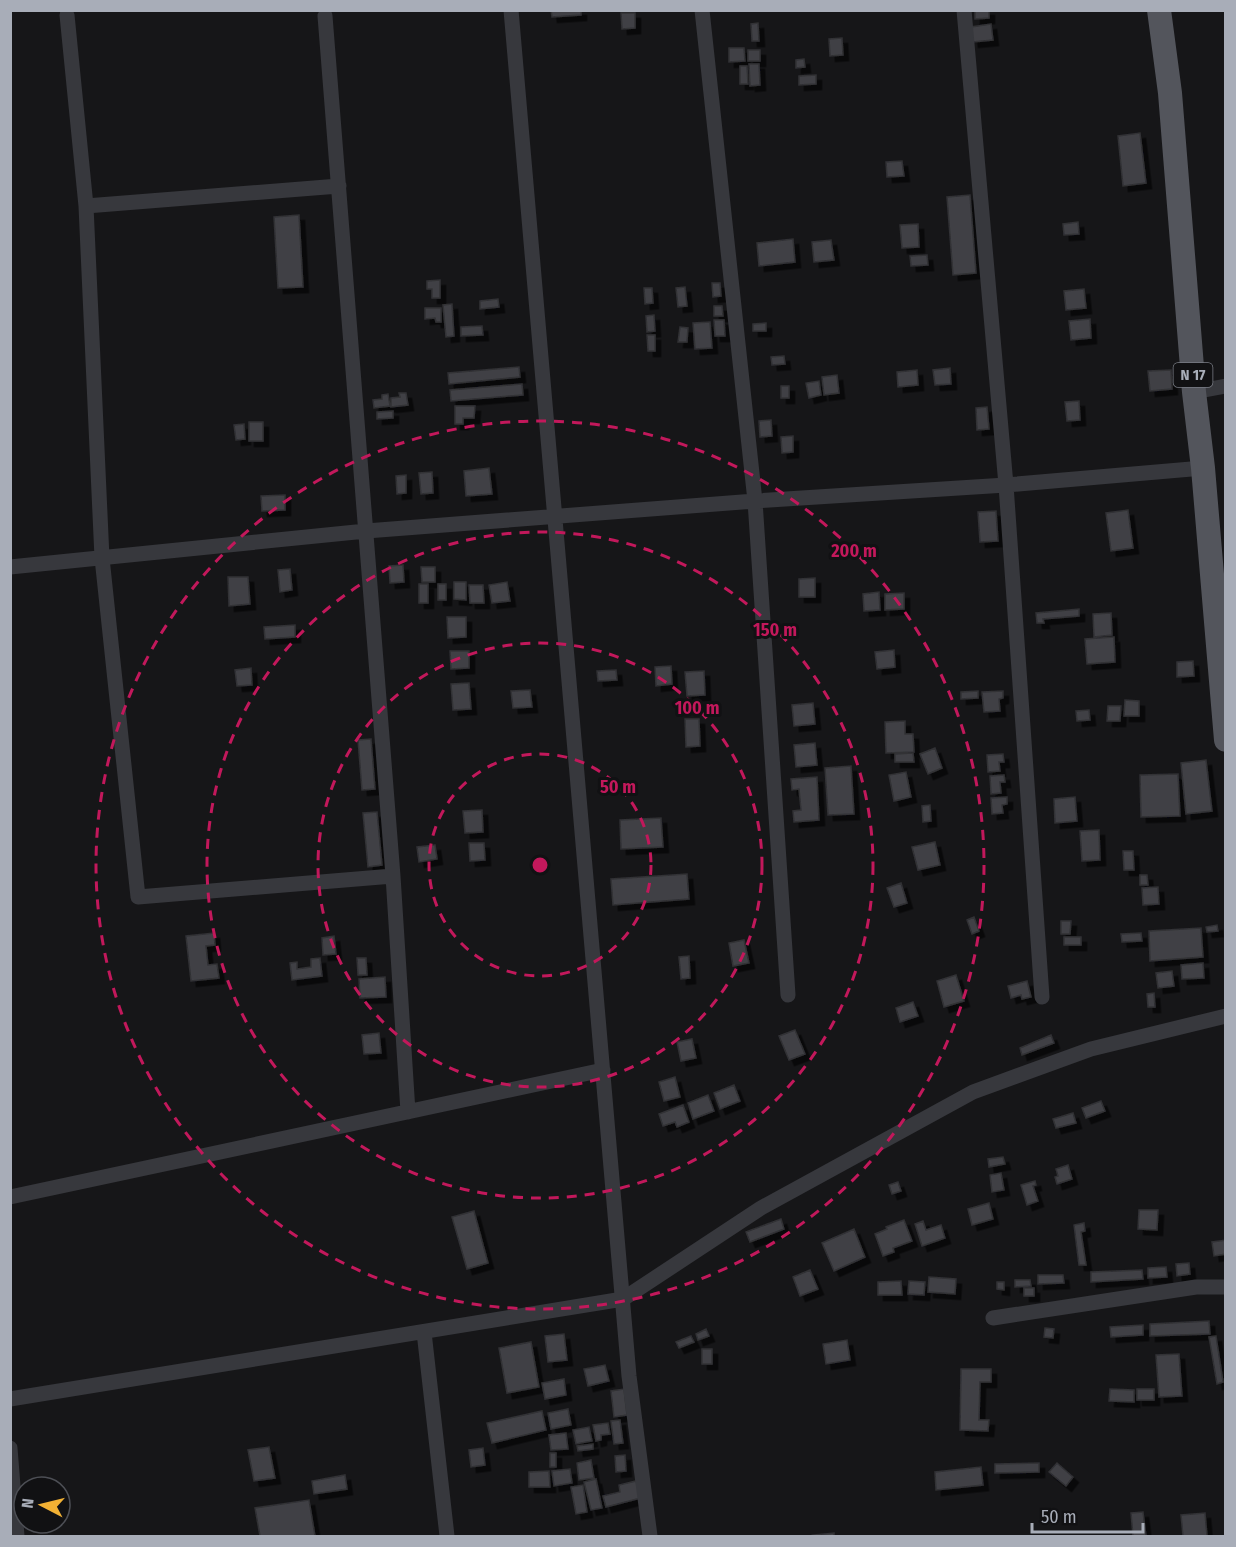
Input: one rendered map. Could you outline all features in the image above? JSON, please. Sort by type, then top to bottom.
[{"type":"main road","name":"N 17","points":[[1159,10],[1170,93],[1194,392],[1203,468],[1226,740]]},
{"type":"street","points":[[512,10],[629,1376],[650,1536]]},
{"type":"street","points":[[702,10],[755,501],[788,995]]},
{"type":"street","points":[[964,10],[1006,485],[1042,997]]},
{"type":"street","points":[[67,15],[86,206],[102,558],[138,897],[393,876]]},
{"type":"street","points":[[324,16],[393,876],[408,1112]]},
{"type":"street","points":[[86,206],[339,186]]},
{"type":"street","points":[[1194,392],[1226,386]]},
{"type":"street","points":[[10,567],[366,531],[755,501],[1006,485],[1203,468]]},
{"type":"street","points":[[10,1399],[623,1299],[761,1208],[973,1092],[1091,1049],[1226,1016]]},
{"type":"street","points":[[10,1197],[603,1070]]},
{"type":"street","points":[[993,1318],[1196,1287],[1226,1287]]},
{"type":"street","points":[[424,1332],[447,1536]]},
{"type":"street","points":[[10,1448],[17,1536]]},
{"type":"building","points":[[551,10],[581,10],[581,15],[552,17]]},
{"type":"building","points":[[975,10],[989,10],[989,18],[975,19]]},
{"type":"building","points":[[621,13],[635,13],[635,28],[622,29]]},
{"type":"building","points":[[758,23],[759,41],[752,41],[751,24]]},
{"type":"building","points":[[991,24],[993,40],[973,42],[971,27]]},
{"type":"building","points":[[842,38],[843,55],[830,56],[829,39]]},
{"type":"building","points":[[729,48],[744,48],[745,61],[729,62]]},
{"type":"building","points":[[748,50],[760,50],[760,61],[748,61]]},
{"type":"building","points":[[804,59],[805,67],[796,68],[796,60]]},
{"type":"building","points":[[749,64],[759,64],[760,85],[750,86]]},
{"type":"building","points":[[740,66],[747,66],[748,84],[740,84]]},
{"type":"building","points":[[816,75],[816,84],[799,85],[799,76]]},
{"type":"building","points":[[1140,133],[1146,183],[1123,186],[1118,136]]},
{"type":"building","points":[[902,161],[904,176],[887,177],[886,162]]},
{"type":"building","points":[[970,195],[976,273],[953,275],[947,197]]},
{"type":"building","points":[[299,215],[303,287],[278,288],[274,217]]},
{"type":"building","points":[[1078,222],[1079,234],[1064,235],[1063,224]]},
{"type":"building","points":[[918,224],[919,247],[902,248],[900,225]]},
{"type":"building","points":[[793,239],[795,262],[759,266],[757,243]]},
{"type":"building","points":[[831,240],[834,260],[814,262],[812,242]]},
{"type":"building","points":[[927,255],[928,265],[911,266],[910,256]]},
{"type":"building","points":[[440,280],[440,298],[432,298],[432,289],[427,289],[427,281]]},
{"type":"building","points":[[712,283],[720,283],[721,296],[713,297]]},
{"type":"building","points":[[685,287],[687,306],[678,307],[676,288]]},
{"type":"building","points":[[644,288],[652,288],[653,303],[645,304]]},
{"type":"building","points":[[1084,289],[1086,308],[1066,310],[1064,291]]},
{"type":"building","points":[[498,299],[499,307],[480,309],[480,301]]},
{"type":"building","points":[[452,304],[454,336],[446,337],[443,305]]},
{"type":"building","points":[[714,306],[722,306],[723,316],[714,316]]},
{"type":"building","points":[[425,308],[441,308],[441,322],[436,322],[435,318],[425,319]]},
{"type":"building","points":[[654,315],[655,331],[647,332],[646,316]]},
{"type":"building","points":[[1090,319],[1091,338],[1071,340],[1069,321]]},
{"type":"building","points":[[714,320],[724,320],[725,336],[715,336]]},
{"type":"building","points":[[710,322],[712,348],[695,349],[693,323]]},
{"type":"building","points":[[766,323],[766,331],[753,331],[753,324]]},
{"type":"building","points":[[482,326],[483,335],[461,336],[461,327]]},
{"type":"building","points":[[680,327],[688,328],[687,342],[678,342]]},
{"type":"building","points":[[647,335],[655,335],[655,351],[648,351]]},
{"type":"building","points":[[784,356],[785,364],[772,365],[771,357]]},
{"type":"building","points":[[519,367],[520,377],[449,384],[448,373]]},
{"type":"building","points":[[950,368],[951,384],[935,385],[933,370]]},
{"type":"building","points":[[917,370],[918,385],[898,387],[897,372]]},
{"type":"building","points":[[1171,370],[1172,389],[1150,391],[1148,371]]},
{"type":"building","points":[[837,375],[839,393],[824,395],[822,377]]},
{"type":"building","points":[[819,381],[821,395],[809,398],[806,383]]},
{"type":"building","points":[[522,384],[523,395],[451,401],[450,390]]},
{"type":"building","points":[[781,386],[789,386],[789,398],[781,398]]},
{"type":"building","points":[[399,393],[406,393],[408,405],[391,407],[391,398],[400,397]]},
{"type":"building","points":[[388,394],[390,406],[374,408],[373,400],[382,399],[382,395]]},
{"type":"building","points":[[1079,401],[1080,420],[1067,421],[1065,402]]},
{"type":"building","points":[[455,406],[475,406],[474,418],[463,418],[463,424],[455,424]]},
{"type":"building","points":[[987,407],[989,429],[977,430],[976,408]]},
{"type":"building","points":[[393,411],[393,418],[377,419],[377,412]]},
{"type":"building","points":[[771,420],[772,436],[760,437],[759,421]]},
{"type":"building","points":[[249,422],[263,422],[263,441],[249,441]]},
{"type":"building","points":[[244,424],[245,439],[236,440],[234,425]]},
{"type":"building","points":[[793,436],[793,452],[782,453],[781,437]]},
{"type":"building","points":[[489,468],[492,494],[466,496],[464,471]]},
{"type":"building","points":[[432,472],[433,493],[421,494],[419,473]]},
{"type":"building","points":[[406,475],[406,493],[397,494],[396,476]]},
{"type":"building","points":[[285,495],[285,510],[262,511],[261,496]]},
{"type":"building","points":[[1128,510],[1133,548],[1111,551],[1106,513]]},
{"type":"building","points":[[996,511],[998,541],[980,542],[978,512]]},
{"type":"building","points":[[403,565],[404,582],[390,583],[389,566]]},
{"type":"building","points":[[421,567],[435,567],[435,582],[422,582]]},
{"type":"building","points":[[290,569],[292,590],[280,592],[278,570]]},
{"type":"building","points":[[228,577],[248,577],[250,604],[229,606]]},
{"type":"building","points":[[815,578],[815,597],[799,597],[799,579]]},
{"type":"building","points":[[454,582],[466,582],[466,600],[454,599]]},
{"type":"building","points":[[507,582],[510,601],[492,603],[489,585]]},
{"type":"building","points":[[419,584],[428,584],[428,603],[419,603]]},
{"type":"building","points":[[438,584],[446,584],[446,600],[438,600]]},
{"type":"building","points":[[469,585],[483,585],[484,603],[470,603]]},
{"type":"building","points":[[879,592],[880,610],[864,611],[863,594]]},
{"type":"building","points":[[904,593],[904,609],[885,610],[885,594]]},
{"type":"building","points":[[1079,609],[1079,616],[1043,619],[1044,623],[1037,623],[1036,613]]},
{"type":"building","points":[[1111,613],[1112,635],[1094,637],[1093,614]]},
{"type":"building","points":[[447,617],[466,617],[466,637],[448,638]]},
{"type":"building","points":[[295,625],[295,637],[265,639],[264,627]]},
{"type":"building","points":[[1114,637],[1115,662],[1087,664],[1085,639]]},
{"type":"building","points":[[894,650],[895,667],[877,669],[875,652]]},
{"type":"building","points":[[450,651],[469,651],[469,668],[451,669]]},
{"type":"building","points":[[1193,661],[1194,676],[1177,677],[1177,662]]},
{"type":"building","points":[[671,666],[672,684],[656,686],[655,667]]},
{"type":"building","points":[[251,668],[252,685],[237,686],[235,670]]},
{"type":"building","points":[[616,670],[617,680],[598,681],[597,671]]},
{"type":"building","points":[[704,671],[705,695],[687,696],[685,672]]},
{"type":"building","points":[[469,683],[471,709],[453,710],[451,684]]},
{"type":"building","points":[[530,690],[532,707],[513,708],[511,691]]},
{"type":"building","points":[[978,691],[978,698],[961,699],[961,692]]},
{"type":"building","points":[[1003,691],[1003,698],[999,699],[1000,711],[984,712],[982,692]]},
{"type":"building","points":[[1125,700],[1139,701],[1139,716],[1124,716]]},
{"type":"building","points":[[813,703],[815,724],[794,726],[792,705]]},
{"type":"building","points":[[1108,706],[1121,706],[1120,721],[1107,721]]},
{"type":"building","points":[[1089,710],[1090,720],[1077,721],[1076,711]]},
{"type":"building","points":[[685,719],[699,719],[700,746],[686,747]]},
{"type":"building","points":[[905,721],[905,734],[913,734],[914,752],[886,753],[885,722]]},
{"type":"building","points":[[371,739],[375,789],[362,790],[358,740]]},
{"type":"building","points":[[815,743],[817,765],[796,767],[794,745]]},
{"type":"building","points":[[935,748],[942,768],[928,774],[920,754]]},
{"type":"building","points":[[913,753],[914,762],[895,762],[895,754]]},
{"type":"building","points":[[1003,754],[1004,762],[999,762],[1000,771],[988,772],[987,755]]},
{"type":"building","points":[[1206,760],[1212,811],[1186,814],[1181,763]]},
{"type":"building","points":[[851,766],[854,814],[828,815],[825,768]]},
{"type":"building","points":[[906,772],[911,797],[894,801],[889,775]]},
{"type":"building","points":[[1178,774],[1180,816],[1141,817],[1140,775]]},
{"type":"building","points":[[1004,775],[1005,782],[1000,782],[1001,793],[991,794],[990,776]]},
{"type":"building","points":[[817,777],[819,820],[794,822],[793,811],[801,810],[799,789],[792,790],[791,779]]},
{"type":"building","points":[[1007,797],[1007,804],[1002,805],[1003,813],[992,814],[991,798]]},
{"type":"building","points":[[1075,797],[1077,821],[1055,823],[1054,799]]},
{"type":"building","points":[[930,805],[931,821],[923,822],[922,806]]},
{"type":"building","points":[[482,810],[483,832],[465,833],[463,811]]},
{"type":"building","points":[[377,812],[382,865],[368,867],[363,813]]},
{"type":"building","points":[[661,818],[663,847],[621,849],[620,820]]},
{"type":"building","points":[[1099,830],[1100,860],[1082,861],[1080,831]]},
{"type":"building","points":[[935,842],[940,865],[918,870],[912,847]]},
{"type":"building","points":[[469,843],[484,843],[485,860],[470,861]]},
{"type":"building","points":[[435,845],[437,859],[419,862],[417,847]]},
{"type":"building","points":[[1123,851],[1133,851],[1134,870],[1124,870]]},
{"type":"building","points":[[687,874],[689,899],[613,905],[611,879]]},
{"type":"building","points":[[1140,875],[1147,875],[1148,885],[1140,885]]},
{"type":"building","points":[[901,883],[907,903],[894,907],[887,888]]},
{"type":"building","points":[[1158,887],[1159,904],[1143,905],[1142,888]]},
{"type":"building","points":[[974,917],[979,931],[972,934],[967,920]]},
{"type":"building","points":[[1061,921],[1071,921],[1070,934],[1061,934]]},
{"type":"building","points":[[1217,925],[1218,931],[1207,932],[1206,927]]},
{"type":"building","points":[[1201,928],[1203,957],[1150,961],[1149,931]]},
{"type":"building","points":[[214,933],[215,945],[206,946],[208,965],[217,964],[219,978],[191,981],[186,936]]},
{"type":"building","points":[[1141,933],[1142,941],[1122,942],[1121,934]]},
{"type":"building","points":[[334,936],[336,954],[323,955],[322,938]]},
{"type":"building","points":[[1064,937],[1081,937],[1081,945],[1064,945]]},
{"type":"building","points":[[744,940],[749,963],[733,966],[729,943]]},
{"type":"building","points":[[689,956],[690,978],[681,979],[679,957]]},
{"type":"building","points":[[320,958],[322,976],[292,980],[290,963],[297,962],[297,969],[311,967],[311,959]]},
{"type":"building","points":[[357,958],[366,958],[367,975],[358,975]]},
{"type":"building","points":[[1203,963],[1204,978],[1182,979],[1181,965]]},
{"type":"building","points":[[1172,971],[1174,986],[1158,988],[1156,973]]},
{"type":"building","points":[[956,975],[964,1001],[944,1007],[937,981]]},
{"type":"building","points":[[385,977],[386,997],[360,998],[359,979]]},
{"type":"building","points":[[1027,981],[1031,997],[1022,999],[1021,995],[1011,998],[1008,986]]},
{"type":"building","points":[[1154,993],[1155,1007],[1148,1007],[1147,994]]},
{"type":"building","points":[[913,1002],[918,1016],[900,1022],[896,1008]]},
{"type":"building","points":[[795,1030],[805,1054],[789,1060],[779,1036]]},
{"type":"building","points":[[379,1033],[381,1053],[364,1054],[362,1035]]},
{"type":"building","points":[[1051,1035],[1054,1043],[1022,1055],[1020,1048]]},
{"type":"building","points":[[692,1039],[696,1058],[681,1061],[677,1042]]},
{"type":"building","points":[[675,1077],[680,1097],[664,1101],[659,1082]]},
{"type":"building","points":[[734,1085],[740,1101],[720,1109],[714,1093]]},
{"type":"building","points":[[708,1095],[714,1111],[693,1119],[688,1103]]},
{"type":"building","points":[[1101,1101],[1105,1111],[1086,1118],[1082,1108]]},
{"type":"building","points":[[683,1105],[689,1122],[677,1127],[675,1122],[663,1126],[659,1114]]},
{"type":"building","points":[[1073,1113],[1076,1123],[1056,1128],[1053,1119]]},
{"type":"building","points":[[1003,1157],[1005,1164],[989,1167],[988,1159]]},
{"type":"building","points":[[1068,1165],[1072,1179],[1057,1184],[1056,1169]]},
{"type":"building","points":[[1001,1173],[1004,1190],[992,1192],[990,1175]]},
{"type":"building","points":[[1035,1181],[1036,1185],[1033,1186],[1038,1201],[1027,1205],[1021,1185]]},
{"type":"building","points":[[898,1182],[901,1191],[892,1194],[889,1185]]},
{"type":"building","points":[[989,1203],[993,1219],[972,1225],[968,1209]]},
{"type":"building","points":[[1139,1210],[1158,1210],[1157,1230],[1138,1229]]},
{"type":"building","points":[[474,1211],[488,1263],[467,1269],[452,1217]]},
{"type":"building","points":[[781,1219],[784,1229],[750,1242],[746,1232]]},
{"type":"building","points":[[904,1220],[912,1241],[893,1248],[894,1252],[883,1256],[875,1234]]},
{"type":"building","points":[[923,1221],[926,1230],[941,1225],[945,1238],[922,1246],[915,1224]]},
{"type":"building","points":[[1084,1223],[1085,1231],[1081,1232],[1086,1265],[1079,1265],[1074,1225]]},
{"type":"building","points":[[854,1229],[865,1257],[834,1271],[822,1243]]},
{"type":"building","points":[[1226,1240],[1226,1254],[1214,1256],[1212,1242]]},
{"type":"building","points":[[1189,1263],[1190,1274],[1177,1276],[1176,1264]]},
{"type":"building","points":[[1166,1267],[1167,1277],[1148,1278],[1148,1268]]},
{"type":"building","points":[[810,1270],[818,1289],[800,1296],[793,1277]]},
{"type":"building","points":[[1142,1270],[1143,1279],[1091,1282],[1091,1272]]},
{"type":"building","points":[[1038,1275],[1063,1275],[1064,1283],[1038,1284]]},
{"type":"building","points":[[929,1277],[956,1279],[955,1294],[928,1292]]},
{"type":"building","points":[[1015,1280],[1030,1280],[1031,1286],[1015,1287]]},
{"type":"building","points":[[901,1281],[902,1295],[878,1295],[878,1282]]},
{"type":"building","points":[[909,1281],[925,1282],[924,1295],[908,1294]]},
{"type":"building","points":[[997,1282],[1004,1282],[1004,1290],[997,1289]]},
{"type":"building","points":[[1024,1288],[1034,1288],[1034,1296],[1024,1296]]},
{"type":"building","points":[[1209,1321],[1210,1334],[1150,1336],[1150,1324]]},
{"type":"building","points":[[1143,1325],[1143,1335],[1111,1337],[1110,1327]]},
{"type":"building","points":[[1045,1328],[1054,1329],[1053,1338],[1044,1337]]},
{"type":"building","points":[[706,1329],[709,1336],[698,1340],[696,1334]]},
{"type":"building","points":[[564,1334],[567,1360],[548,1362],[545,1336]]},
{"type":"building","points":[[691,1336],[694,1342],[679,1348],[676,1342]]},
{"type":"building","points":[[1216,1336],[1223,1382],[1217,1384],[1209,1337]]},
{"type":"building","points":[[847,1340],[850,1360],[826,1364],[823,1344]]},
{"type":"building","points":[[531,1342],[539,1387],[507,1393],[499,1348]]},
{"type":"building","points":[[702,1349],[712,1349],[712,1364],[702,1364]]},
{"type":"building","points":[[1179,1354],[1182,1396],[1159,1397],[1156,1355]]},
{"type":"building","points":[[605,1365],[609,1381],[588,1386],[584,1369]]},
{"type":"building","points":[[961,1369],[991,1369],[991,1382],[980,1382],[979,1420],[989,1420],[988,1431],[960,1430]]},
{"type":"building","points":[[564,1379],[566,1395],[545,1399],[542,1383]]},
{"type":"building","points":[[624,1389],[627,1415],[614,1417],[611,1391]]},
{"type":"building","points":[[1110,1389],[1134,1390],[1134,1402],[1109,1401]]},
{"type":"building","points":[[1137,1389],[1154,1389],[1154,1400],[1137,1400]]},
{"type":"building","points":[[568,1409],[571,1425],[551,1429],[548,1413]]},
{"type":"building","points":[[542,1411],[546,1430],[492,1443],[487,1423]]},
{"type":"building","points":[[620,1420],[623,1443],[614,1444],[611,1421]]},
{"type":"building","points":[[608,1423],[610,1434],[601,1435],[601,1440],[596,1441],[593,1425]]},
{"type":"building","points":[[589,1427],[592,1441],[576,1444],[573,1430]]},
{"type":"building","points":[[566,1433],[568,1449],[551,1450],[549,1435]]},
{"type":"building","points":[[593,1444],[593,1449],[578,1451],[577,1446]]},
{"type":"building","points":[[269,1447],[275,1478],[254,1481],[248,1450]]},
{"type":"building","points":[[483,1448],[485,1465],[471,1467],[469,1450]]},
{"type":"building","points":[[550,1453],[556,1453],[556,1467],[550,1467]]},
{"type":"building","points":[[625,1455],[626,1471],[616,1472],[615,1456]]},
{"type":"building","points":[[591,1460],[594,1478],[579,1480],[577,1463]]},
{"type":"building","points":[[1039,1463],[1039,1472],[995,1473],[995,1464]]},
{"type":"building","points":[[1057,1463],[1073,1477],[1066,1486],[1049,1472]]},
{"type":"building","points":[[981,1467],[983,1485],[936,1490],[935,1472]]},
{"type":"building","points":[[570,1469],[572,1483],[554,1486],[552,1471]]},
{"type":"building","points":[[549,1471],[550,1487],[529,1487],[529,1472]]},
{"type":"building","points":[[345,1475],[347,1489],[314,1494],[312,1481]]},
{"type":"building","points":[[596,1479],[602,1508],[591,1510],[584,1482]]},
{"type":"building","points":[[636,1481],[641,1498],[606,1507],[603,1496],[620,1492],[619,1485]]},
{"type":"building","points":[[583,1485],[587,1512],[576,1514],[571,1487]]},
{"type":"building","points":[[309,1500],[315,1536],[260,1536],[255,1508]]},
{"type":"building","points":[[1143,1512],[1146,1536],[1133,1536],[1131,1513]]},
{"type":"building","points":[[1205,1513],[1207,1536],[1183,1536],[1181,1515]]},
{"type":"building","points":[[834,1533],[834,1536],[813,1535]]}]
